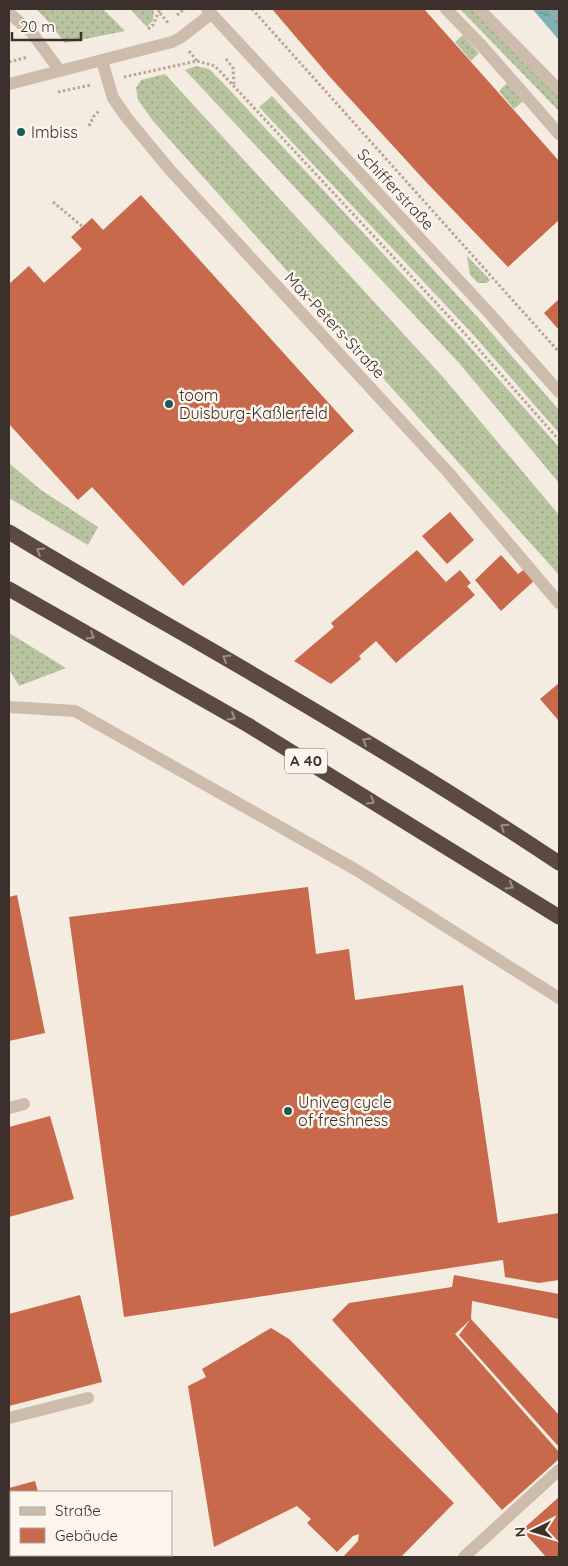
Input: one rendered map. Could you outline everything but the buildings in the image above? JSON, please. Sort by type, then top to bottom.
[{"type":"highway","points":[[9,532],[72,571],[290,696],[474,807],[559,863]]},
{"type":"highway","name":"A 40","points":[[9,588],[248,726],[559,917]]},
{"type":"street","points":[[446,9],[482,46],[559,134]]},
{"type":"street","points":[[479,9],[559,90]]},
{"type":"street","points":[[9,84],[172,42],[180,38],[209,11]]},
{"type":"street","name":"Schifferstraße","points":[[209,11],[490,314],[559,392]]},
{"type":"street","points":[[9,13],[32,33],[60,70]]},
{"type":"street","name":"Max-Peters-Straße","points":[[102,61],[113,98],[170,170],[446,471],[559,604]]},
{"type":"street","points":[[9,707],[75,711],[358,872],[559,998]]},
{"type":"street","points":[[9,1108],[24,1104]]},
{"type":"street","points":[[9,1418],[88,1398]]},
{"type":"street","points":[[464,1557],[559,1470]]},
{"type":"path","points":[[140,31],[149,29],[153,25],[160,9]]},
{"type":"path","points":[[252,9],[559,352]]},
{"type":"path","points":[[550,9],[559,20]]},
{"type":"path","points":[[215,66],[460,328],[559,440]]},
{"type":"path","points":[[52,202],[83,227]]},
{"type":"green space","points":[[36,9],[103,9],[125,31],[65,43]]},
{"type":"green space","points":[[130,9],[154,9],[153,20],[147,27]]},
{"type":"green space","points":[[460,9],[475,9],[559,95],[559,111]]},
{"type":"green space","points":[[463,35],[479,53],[471,61],[455,42]]},
{"type":"green space","points":[[196,66],[209,69],[221,81],[462,338],[559,447],[559,483],[459,363],[185,70]]},
{"type":"green space","points":[[165,74],[443,377],[559,515],[559,575],[153,121],[138,100],[136,88],[141,80]]},
{"type":"green space","points":[[507,83],[523,101],[514,109],[499,91]]},
{"type":"green space","points":[[272,96],[482,322],[559,410],[559,433],[470,331],[259,107]]},
{"type":"green space","points":[[467,256],[490,280],[487,283],[478,283],[470,275]]},
{"type":"green space","points":[[9,463],[41,490],[98,527],[88,545],[9,498]]},
{"type":"green space","points":[[9,633],[66,668],[19,686],[9,669]]},
{"type":"water","points":[[532,9],[559,9],[559,40],[534,11]]},
{"type":"place","name":"Imbiss","points":[[21,132]]},
{"type":"place","name":"toom Duisburg-Kaßlerfeld","points":[[169,404]]},
{"type":"place","name":"Univeg cycle of freshness","points":[[288,1111]]}]
